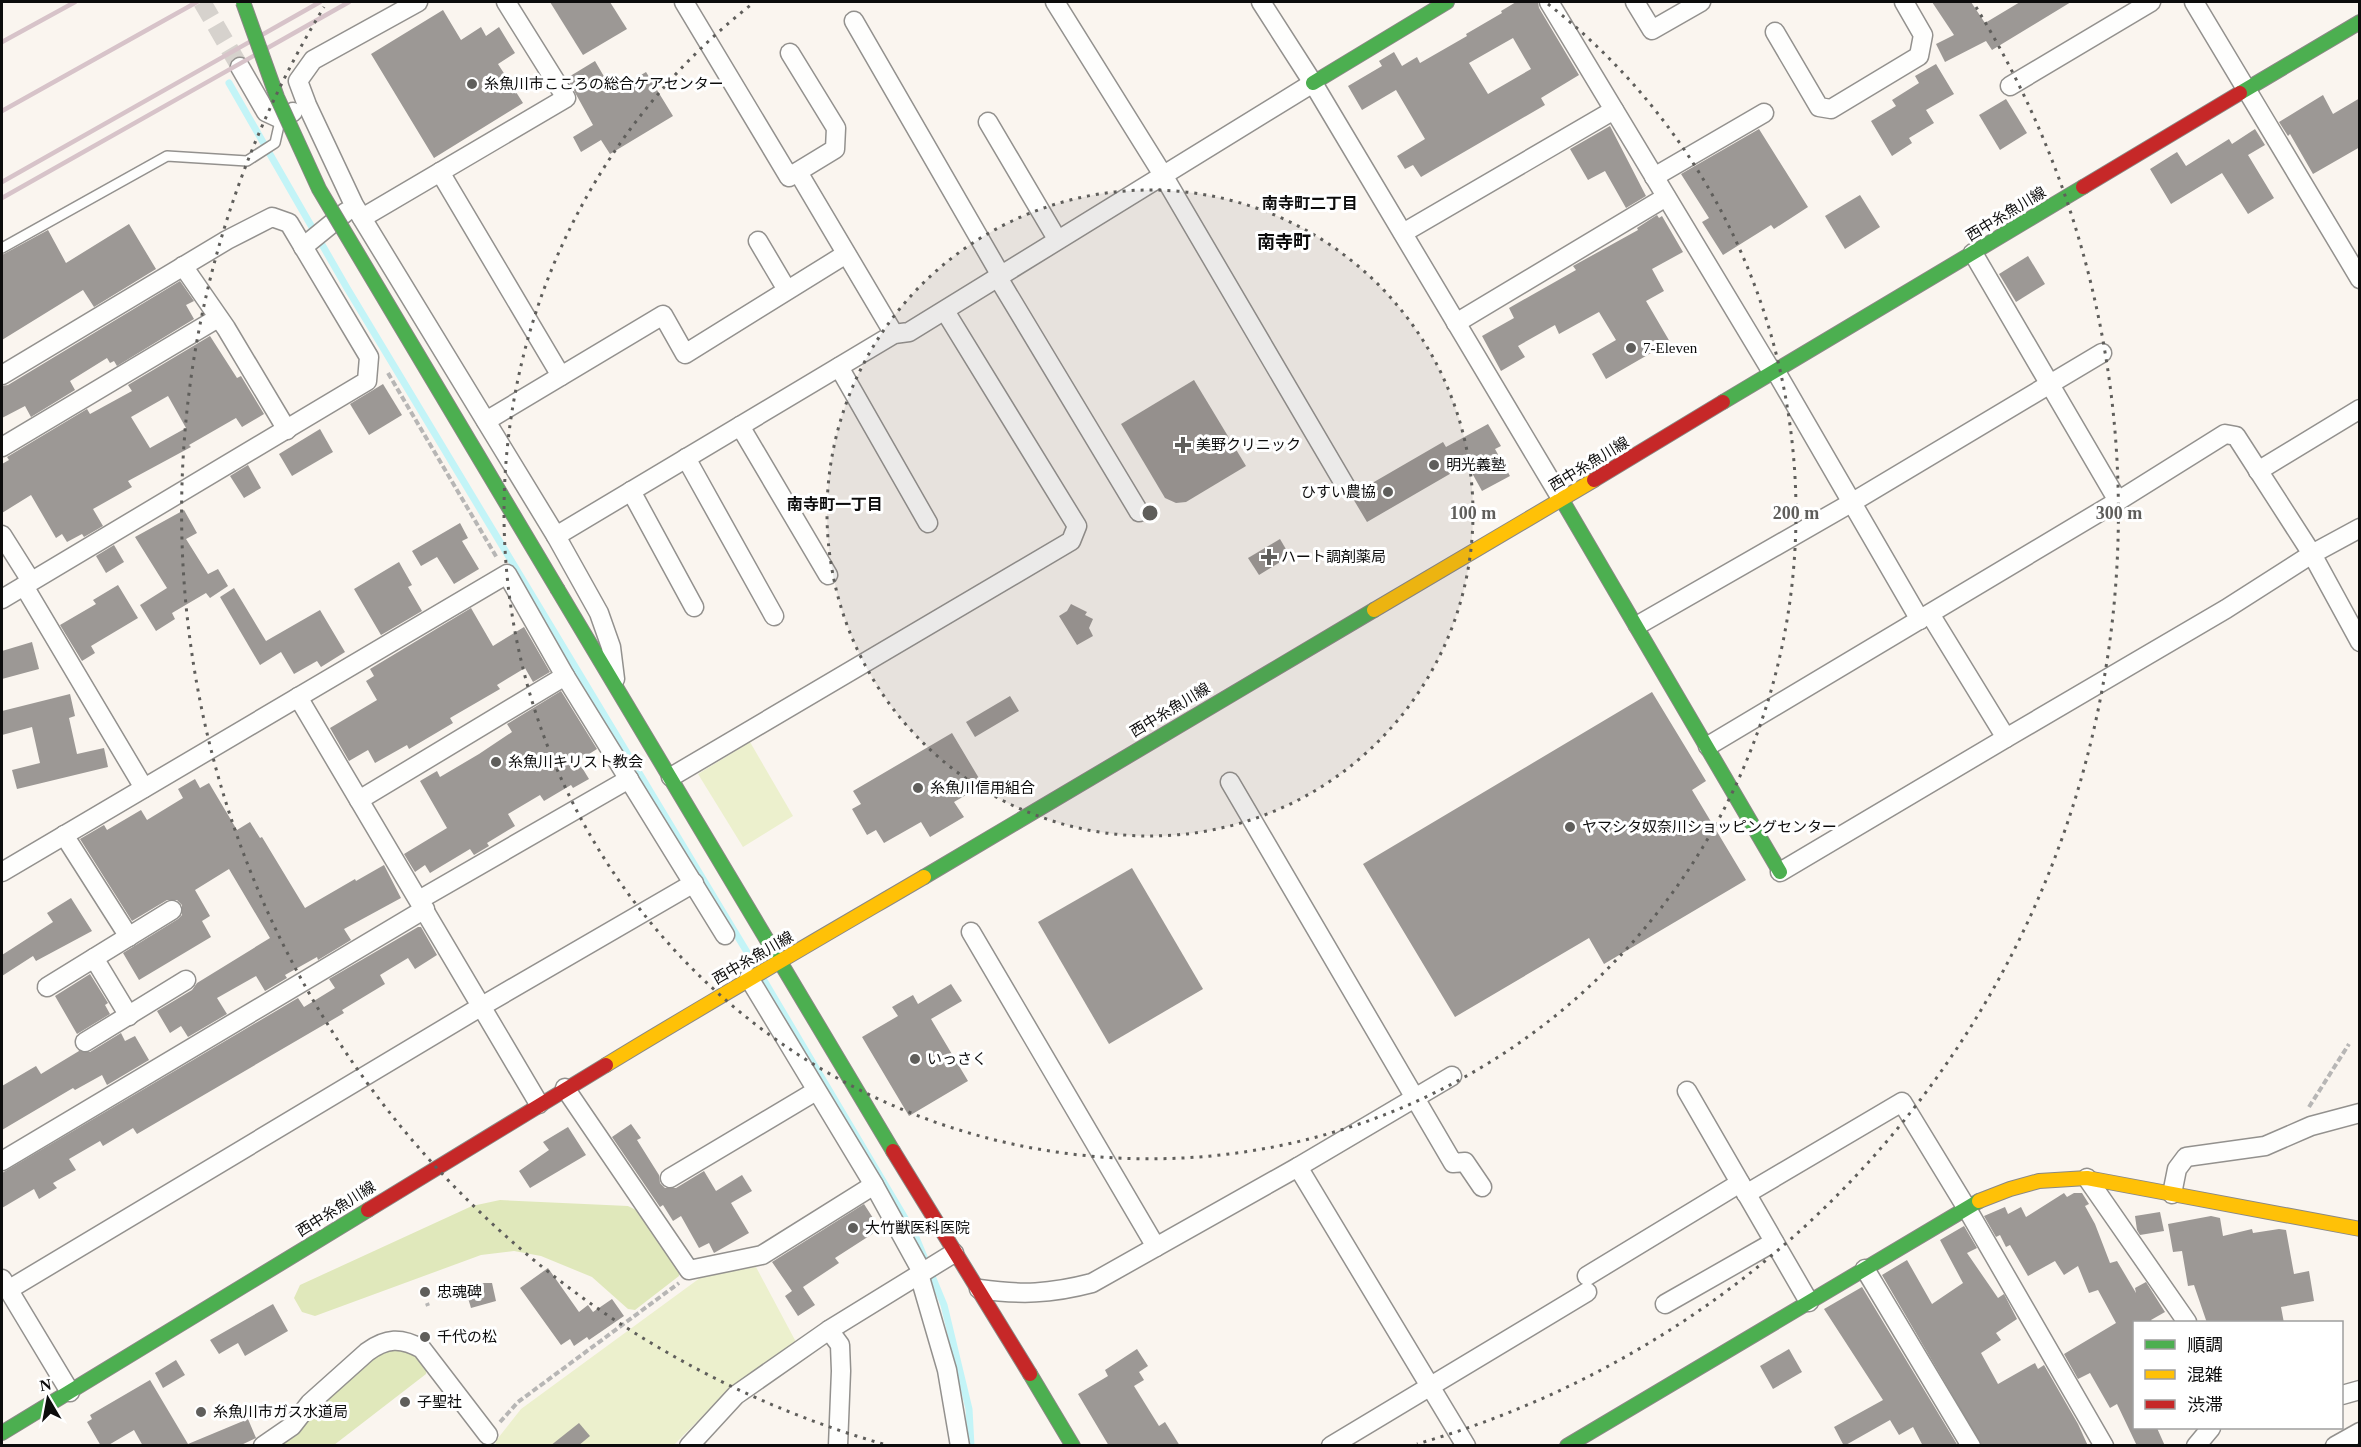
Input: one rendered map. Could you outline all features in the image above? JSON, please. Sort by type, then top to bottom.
[{"type":"street","points":[[243,2],[259,53],[294,138],[319,189],[954,1253],[979,1289],[1073,1446]]},
{"type":"street","points":[[418,2],[313,60],[298,81],[307,105],[358,212],[556,536],[599,613],[611,647],[616,685]]},
{"type":"street","points":[[303,247],[358,212],[440,172],[566,98],[506,2]]},
{"type":"street","points":[[684,2],[789,177],[835,149],[836,128],[790,53]]},
{"type":"street","points":[[1055,2],[1162,175],[1346,487]]},
{"type":"street","points":[[1261,2],[1313,83],[1638,625],[1780,872],[2226,609],[2312,554],[2360,528]]},
{"type":"street","points":[[556,536],[894,334],[909,332],[945,311],[999,275],[1447,2]]},
{"type":"street","points":[[1549,2],[1851,503],[2006,738]]},
{"type":"street","points":[[1635,2],[1652,30],[1701,2]]},
{"type":"street","points":[[1774,32],[1818,107],[1831,109],[1919,56],[1923,35],[1904,2]]},
{"type":"street","points":[[2010,86],[2151,2]]},
{"type":"street","points":[[2194,2],[2360,279]]},
{"type":"street","points":[[854,21],[999,275],[1139,512]]},
{"type":"street","name":"西中糸魚川線","points":[[2,1432],[565,1088],[1562,500],[1773,371],[2360,22]]},
{"type":"street","points":[[240,67],[266,112],[280,119],[307,105]]},
{"type":"street","points":[[1403,233],[1614,110]]},
{"type":"street","points":[[1654,177],[1764,113]]},
{"type":"street","points":[[988,122],[1058,239]]},
{"type":"street","points":[[440,172],[561,376]]},
{"type":"street","points":[[798,172],[894,334]]},
{"type":"street","points":[[1456,323],[1666,198]]},
{"type":"street","points":[[2,375],[183,266],[272,217],[289,224],[369,357],[367,381],[2,599]]},
{"type":"street","points":[[758,242],[787,290]]},
{"type":"street","points":[[1973,253],[2118,501]]},
{"type":"street","points":[[486,420],[663,315],[685,354],[846,254]]},
{"type":"street","points":[[183,266],[219,318],[287,430]]},
{"type":"street","points":[[671,777],[1071,542],[1077,526],[945,311]]},
{"type":"street","points":[[2,447],[219,318]]},
{"type":"street","points":[[1638,625],[1851,503],[2102,353]]},
{"type":"street","points":[[839,367],[928,523]]},
{"type":"street","points":[[2258,471],[2360,409]]},
{"type":"street","points":[[740,426],[828,575]]},
{"type":"street","points":[[1708,746],[2118,501],[2225,434],[2236,436],[2312,554],[2360,642]]},
{"type":"street","points":[[686,458],[774,616]]},
{"type":"street","points":[[631,491],[694,607]]},
{"type":"street","points":[[2,536],[144,788]]},
{"type":"street","points":[[2,872],[507,574],[566,676],[725,935]]},
{"type":"street","points":[[359,800],[566,676]]},
{"type":"street","points":[[298,697],[539,1104]]},
{"type":"street","points":[[2,1161],[629,779]]},
{"type":"street","points":[[1230,782],[1453,1163],[1465,1162],[1482,1187]]},
{"type":"street","points":[[64,835],[129,937]]},
{"type":"street","points":[[70,1392],[5,1285],[694,883]]},
{"type":"street","points":[[47,987],[172,910]]},
{"type":"street","points":[[971,932],[1156,1246]]},
{"type":"street","points":[[94,958],[129,1016]]},
{"type":"street","points":[[749,978],[874,1185],[920,1273],[947,1370],[960,1446]]},
{"type":"street","points":[[85,1042],[186,980]]},
{"type":"street","points":[[979,1289],[1016,1294],[1063,1291],[1092,1283],[1298,1167],[1452,1076]]},
{"type":"street","points":[[565,1088],[689,1270],[762,1255],[874,1185]]},
{"type":"street","points":[[670,1178],[816,1091]]},
{"type":"street","points":[[1687,1091],[1809,1302]]},
{"type":"street","points":[[1331,1446],[1430,1386],[1587,1284],[1743,1189],[1902,1102],[2104,1446]]},
{"type":"street","points":[[2172,1194],[2177,1170],[2186,1157],[2265,1146],[2312,1126],[2360,1113]]},
{"type":"street","points":[[1298,1167],[1466,1446]]},
{"type":"street","points":[[1575,1444],[1966,1208],[2000,1191],[2030,1182],[2061,1177],[2087,1178],[2360,1229]]},
{"type":"street","points":[[2087,1178],[2186,1321]]},
{"type":"street","points":[[1665,1304],[1774,1242]]},
{"type":"street","points":[[689,1446],[736,1395],[829,1330],[954,1253]]},
{"type":"street","points":[[1865,1269],[1971,1446]]},
{"type":"street","points":[[829,1330],[840,1345],[838,1446]]},
{"type":"street","points":[[263,1446],[292,1426],[310,1403],[367,1352],[376,1345],[394,1339],[412,1343],[422,1349],[488,1435]]},
{"type":"street","points":[[2343,1395],[2360,1390]]},
{"type":"street","points":[[2196,1446],[2210,1429]]},
{"type":"street","points":[[2335,1446],[2360,1432]]},
{"type":"lane","points":[[2,248],[167,156],[247,161],[275,143],[280,119]]},
{"type":"path","points":[[368,366],[386,370],[507,574]]},
{"type":"path","points":[[2312,1126],[2307,1110],[2349,1044]]},
{"type":"path","points":[[488,1435],[518,1402],[685,1279]]},
{"type":"green space","points":[[750,742],[793,816],[743,847],[698,774]]},
{"type":"green space","points":[[500,1200],[628,1206],[636,1210],[679,1271],[679,1276],[635,1310],[628,1309],[592,1277],[541,1256],[514,1251],[481,1255],[315,1316],[302,1312],[294,1298],[300,1285],[472,1206]]},
{"type":"green space","points":[[756,1267],[796,1342],[726,1392],[674,1445],[497,1446],[495,1442],[521,1409],[704,1275]]},
{"type":"green space","points":[[392,1348],[414,1353],[427,1365],[426,1374],[334,1445],[276,1446],[317,1403],[383,1350]]},
{"type":"building","points":[[550,2],[610,2],[627,29],[583,55]]},
{"type":"building","points":[[1516,2],[1538,2],[1539,8],[1579,75],[1541,98],[1545,105],[1421,177],[1413,165],[1405,169],[1397,156],[1425,139],[1396,90],[1362,110],[1348,86],[1382,66],[1379,61],[1394,52],[1402,66],[1417,57],[1420,63],[1467,36],[1466,34],[1502,13],[1501,11]],"holes":[[[1513,38],[1531,69],[1488,94],[1469,63]]]},
{"type":"building","points":[[1932,2],[1971,2],[1985,23],[2020,2],[2071,2],[1992,50],[1986,41],[1945,62],[1936,44],[1954,35]]},
{"type":"building","name":"糸魚川市こころの総合ケアセンター","points":[[443,10],[461,40],[481,27],[486,36],[499,27],[515,53],[498,64],[523,103],[434,158],[371,54]]},
{"type":"building","points":[[595,61],[613,92],[646,72],[673,116],[610,154],[601,140],[581,152],[573,137],[593,125],[567,78]]},
{"type":"building","points":[[1936,64],[1954,94],[1926,110],[1934,123],[1909,138],[1912,143],[1892,156],[1871,121],[1896,106],[1892,100],[1919,83],[1915,76]]},
{"type":"building","points":[[2323,95],[2333,114],[2360,98],[2360,147],[2313,174],[2290,134],[2288,136],[2279,122]]},
{"type":"building","points":[[2006,99],[2027,133],[2000,150],[1979,115]]},
{"type":"building","points":[[1610,126],[1646,196],[1626,208],[1605,171],[1588,180],[1570,149]]},
{"type":"building","points":[[1759,129],[1808,207],[1774,229],[1771,225],[1723,255],[1702,222],[1709,218],[1681,174]]},
{"type":"building","points":[[2255,129],[2265,145],[2248,155],[2274,198],[2248,214],[2222,173],[2171,204],[2150,169],[2177,152],[2186,166],[2229,139],[2232,144]]},
{"type":"building","points":[[1860,195],[1880,227],[1845,249],[1825,216]]},
{"type":"building","points":[[1657,215],[1659,218],[1662,216],[1683,252],[1652,269],[1664,291],[1646,301],[1670,342],[1606,379],[1592,354],[1616,340],[1599,312],[1559,334],[1555,325],[1518,346],[1525,357],[1501,371],[1482,336],[1514,318],[1509,308],[1576,270],[1573,266],[1638,230],[1637,228]]},
{"type":"building","points":[[129,224],[156,269],[94,307],[83,290],[2,340],[2,255],[48,230],[66,263]]},
{"type":"building","points":[[2028,256],[2045,284],[2016,302],[1999,274]]},
{"type":"building","points":[[180,281],[194,301],[186,305],[194,319],[117,366],[114,361],[110,363],[107,358],[70,381],[75,390],[31,417],[25,406],[2,418],[2,386],[8,385]]},
{"type":"building","points":[[210,336],[237,378],[241,376],[264,414],[242,427],[236,418],[189,445],[191,447],[128,481],[132,487],[93,509],[103,526],[84,537],[82,534],[67,542],[62,534],[56,538],[31,495],[2,513],[2,464],[9,460],[7,457],[87,409],[90,414],[132,391],[128,385]],"holes":[[[168,396],[186,428],[150,448],[131,417]]]},
{"type":"building","name":"美野クリニック","points":[[1194,380],[1246,466],[1186,502],[1176,503],[1165,498],[1121,424]]},
{"type":"building","points":[[383,384],[402,415],[369,435],[350,404]]},
{"type":"building","points":[[1488,424],[1501,446],[1495,449],[1510,476],[1482,491],[1467,464],[1367,522],[1352,497],[1355,493],[1443,442],[1446,447]]},
{"type":"building","points":[[320,429],[333,452],[292,476],[279,454]]},
{"type":"building","points":[[248,465],[261,488],[244,498],[230,476]]},
{"type":"building","points":[[184,510],[197,533],[186,539],[208,574],[218,569],[228,586],[210,598],[206,593],[172,613],[175,619],[156,631],[140,605],[167,588],[135,537]]},
{"type":"building","points":[[460,523],[468,538],[462,541],[479,569],[454,584],[437,557],[421,566],[412,551]]},
{"type":"building","name":"ハート調剤薬局","points":[[1280,539],[1290,556],[1259,575],[1248,558]]},
{"type":"building","points":[[114,545],[124,562],[106,573],[96,556]]},
{"type":"building","points":[[399,562],[412,585],[408,587],[422,611],[381,635],[354,589]]},
{"type":"building","points":[[118,585],[138,618],[91,646],[95,653],[82,661],[60,625],[96,604],[93,600]]},
{"type":"building","points":[[234,588],[266,641],[320,610],[345,652],[321,667],[317,661],[294,674],[281,652],[260,665],[220,597]]},
{"type":"building","points":[[1071,604],[1087,612],[1085,615],[1093,619],[1089,628],[1093,636],[1077,645],[1059,616],[1067,611]]},
{"type":"building","points":[[471,608],[493,646],[524,627],[550,672],[533,682],[525,668],[497,685],[500,689],[450,718],[453,723],[409,749],[407,745],[375,763],[368,750],[349,761],[330,728],[377,700],[366,681],[374,676],[370,669]]},
{"type":"building","points":[[32,642],[39,669],[2,679],[2,651]]},
{"type":"building","points":[[561,691],[597,749],[578,761],[589,779],[573,788],[571,785],[544,801],[540,795],[508,814],[515,826],[487,843],[489,846],[474,855],[470,849],[430,873],[425,865],[415,872],[404,854],[447,828],[420,781],[437,771],[440,777],[479,754],[512,732],[507,724]]},
{"type":"building","name":"ヤマシタ奴奈川ショッピングセンター","points":[[1652,692],[1706,781],[1692,790],[1746,880],[1604,964],[1589,938],[1455,1017],[1363,864]]},
{"type":"building","points":[[70,694],[75,716],[69,718],[77,754],[104,748],[108,767],[17,789],[12,770],[40,763],[32,727],[2,735],[2,711]]},
{"type":"building","points":[[1010,696],[1019,711],[975,737],[966,722]]},
{"type":"building","name":"糸魚川信用組合","points":[[952,733],[983,785],[954,802],[964,817],[930,837],[921,822],[884,843],[876,830],[867,835],[852,809],[861,804],[853,791]]},
{"type":"building","points":[[195,779],[200,788],[209,783],[237,830],[250,822],[260,838],[262,837],[305,908],[384,865],[401,898],[344,929],[351,940],[318,960],[317,957],[285,975],[287,978],[265,991],[256,976],[217,998],[227,1014],[188,1037],[181,1026],[170,1033],[157,1011],[192,990],[197,983],[270,938],[229,869],[195,890],[210,916],[202,921],[211,937],[139,980],[123,953],[178,919],[182,915],[182,905],[177,900],[167,900],[132,921],[80,839],[104,825],[107,830],[141,810],[147,820],[183,798],[178,789]]},
{"type":"building","points":[[1132,868],[1203,989],[1109,1044],[1038,922]]},
{"type":"building","points":[[71,898],[92,931],[36,961],[33,956],[2,976],[2,955],[53,922],[47,913]]},
{"type":"building","points":[[421,927],[437,955],[415,969],[408,958],[380,975],[385,984],[342,1010],[344,1013],[137,1134],[133,1128],[103,1146],[100,1141],[69,1159],[76,1170],[53,1183],[57,1188],[39,1199],[34,1189],[2,1208],[2,1173],[298,998],[304,1007],[335,988],[329,979]]},
{"type":"building","points":[[90,974],[108,1003],[105,1005],[110,1014],[77,1034],[55,996]]},
{"type":"building","name":"いっさく","points":[[951,984],[962,1001],[931,1019],[968,1081],[909,1116],[862,1037],[898,1016],[892,1007],[913,995],[918,1004]]},
{"type":"building","points":[[121,1033],[125,1041],[135,1036],[149,1060],[107,1085],[102,1075],[75,1090],[73,1088],[2,1130],[2,1086],[36,1066],[41,1074],[79,1051],[90,1052]]},
{"type":"building","points":[[631,1124],[641,1138],[637,1140],[665,1188],[676,1188],[704,1171],[716,1191],[742,1175],[752,1191],[731,1203],[749,1233],[714,1253],[709,1243],[699,1248],[681,1216],[673,1221],[663,1205],[660,1207],[612,1137]]},
{"type":"building","points":[[568,1127],[586,1155],[530,1188],[519,1171],[549,1150],[543,1142]]},
{"type":"building","points":[[2064,1193],[2067,1197],[2074,1193],[2082,1193],[2089,1204],[2085,1206],[2095,1224],[2110,1263],[2117,1261],[2136,1293],[2135,1288],[2146,1282],[2165,1312],[2152,1321],[2133,1321],[2133,1429],[2157,1429],[2165,1446],[2137,1446],[2117,1404],[2110,1408],[2090,1373],[2078,1379],[2064,1354],[2116,1323],[2098,1290],[2089,1293],[2078,1266],[2064,1275],[2055,1261],[2028,1276],[2010,1245],[2006,1247],[2000,1235],[1996,1237],[1984,1216],[2005,1207],[2008,1214],[2021,1207],[2026,1217]]},
{"type":"building","points":[[864,1204],[880,1229],[835,1258],[839,1263],[803,1287],[815,1305],[798,1316],[785,1296],[792,1291],[772,1262]]},
{"type":"building","points":[[2160,1212],[2164,1231],[2140,1235],[2135,1216]]},
{"type":"building","points":[[2211,1216],[2220,1218],[2223,1236],[2252,1229],[2253,1233],[2286,1230],[2294,1274],[2309,1271],[2314,1301],[2281,1307],[2284,1321],[2206,1321],[2194,1285],[2188,1286],[2182,1251],[2173,1252],[2168,1224]]},
{"type":"building","points":[[1964,1226],[1977,1248],[1967,1253],[1998,1298],[2004,1294],[2017,1319],[1996,1333],[2001,1340],[1981,1353],[1998,1384],[2035,1363],[2038,1369],[2044,1365],[2088,1446],[1982,1446],[1882,1275],[1907,1260],[1932,1304],[1963,1283],[1940,1240]]},
{"type":"building","points":[[548,1268],[579,1312],[588,1305],[593,1312],[612,1299],[624,1316],[589,1340],[587,1337],[574,1346],[570,1339],[561,1345],[520,1288]]},
{"type":"building","points":[[492,1283],[496,1301],[471,1308],[465,1288]]},
{"type":"building","points":[[1862,1287],[1958,1446],[1923,1446],[1913,1427],[1899,1435],[1890,1420],[1844,1446],[1834,1427],[1883,1400],[1824,1309]]},
{"type":"building","points":[[273,1304],[288,1331],[245,1356],[238,1343],[219,1354],[210,1340]]},
{"type":"building","points":[[1137,1349],[1148,1366],[1139,1372],[1144,1380],[1134,1386],[1159,1426],[1165,1422],[1180,1446],[1109,1446],[1078,1394],[1108,1376],[1105,1370]]},
{"type":"building","points":[[1789,1349],[1802,1372],[1773,1389],[1760,1366]]},
{"type":"building","points":[[176,1360],[185,1375],[163,1388],[155,1373]]},
{"type":"building","points":[[150,1380],[188,1444],[248,1419],[256,1438],[239,1446],[143,1446],[134,1430],[107,1446],[101,1446],[87,1422],[92,1419],[90,1415]]},
{"type":"building","points":[[579,1423],[590,1436],[578,1446],[550,1446]]},
{"type":"waterway","points":[[229,83],[347,288],[756,967]]},
{"type":"waterway","points":[[762,977],[915,1235],[944,1305],[969,1409],[971,1446]]},
{"type":"tunnel","points":[[202,2],[240,67]]},
{"type":"railway","points":[[2,42],[75,2]]},
{"type":"railway","points":[[2,111],[197,2]]},
{"type":"railway","points":[[2,182],[320,2]]},
{"type":"railway","points":[[2,198],[349,2]]},
{"type":"traffic: fast","points":[[243,2],[277,97],[319,189],[558,590]]},
{"type":"traffic: fast","points":[[1313,83],[1447,2]]},
{"type":"traffic: fast","points":[[2240,93],[2360,22]]},
{"type":"traffic: fast","points":[[1723,402],[2083,187]]},
{"type":"traffic: fast","points":[[1562,500],[1780,872]]},
{"type":"traffic: fast","points":[[558,590],[893,1151]]},
{"type":"traffic: fast","points":[[924,877],[1374,610]]},
{"type":"traffic: fast","points":[[1567,1446],[1979,1201]]},
{"type":"traffic: fast","points":[[2,1433],[368,1210]]},
{"type":"traffic: fast","points":[[1030,1374],[1073,1446]]},
{"type":"traffic: slow","points":[[1374,610],[1594,480]]},
{"type":"traffic: slow","points":[[606,1065],[924,877]]},
{"type":"traffic: slow","points":[[1979,1201],[2039,1181],[2087,1178],[2360,1229]]},
{"type":"traffic: jam","points":[[2083,187],[2240,93]]},
{"type":"traffic: jam","points":[[1594,480],[1723,402]]},
{"type":"traffic: jam","points":[[368,1210],[606,1065]]},
{"type":"traffic: jam","points":[[893,1151],[1030,1374]]},
{"type":"place","name":"糸魚川市こころの総合ケアセンター","points":[[472,84]]},
{"type":"place","name":"7-Eleven","points":[[1631,348]]},
{"type":"place","name":"美野クリニック","points":[[1183,445]]},
{"type":"place","name":"明光義塾","points":[[1434,465]]},
{"type":"place","name":"ひすい農協","points":[[1388,492]]},
{"type":"place","name":"ハート調剤薬局","points":[[1269,557]]},
{"type":"place","name":"糸魚川キリスト教会","points":[[496,762]]},
{"type":"place","name":"糸魚川信用組合","points":[[918,788]]},
{"type":"place","name":"ヤマシタ奴奈川ショッピングセンター","points":[[1570,827]]},
{"type":"place","name":"いっさく","points":[[915,1059]]},
{"type":"place","name":"大竹獣医科医院","points":[[853,1228]]},
{"type":"place","name":"忠魂碑","points":[[425,1292]]},
{"type":"place","name":"千代の松","points":[[425,1337]]},
{"type":"place","name":"子聖社","points":[[405,1402]]},
{"type":"place","name":"糸魚川市ガス水道局","points":[[201,1412]]},
{"type":"district","name":"南寺町二丁目","points":[[1310,203]]},
{"type":"district","name":"南寺町","points":[[1284,242]]},
{"type":"district","name":"南寺町一丁目","points":[[835,504]]}]
